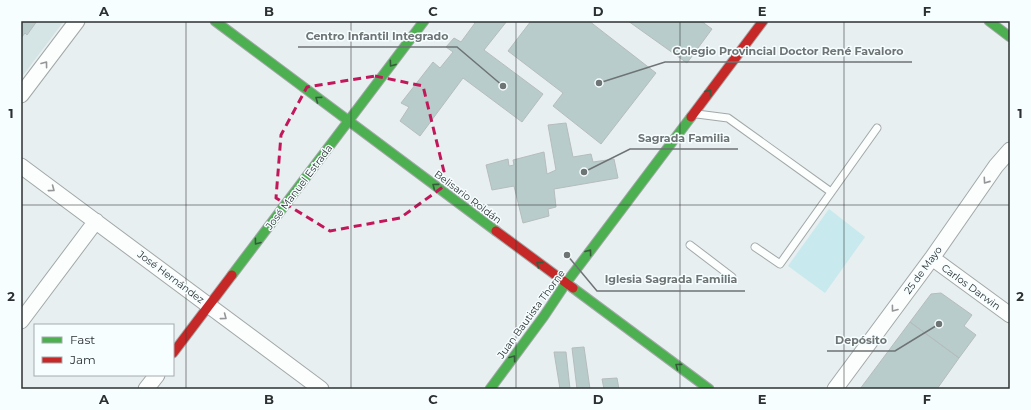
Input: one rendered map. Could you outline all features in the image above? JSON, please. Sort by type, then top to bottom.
[{"type":"street","points":[[21,95],[78,21]]},
{"type":"street","name":"Belisario Roldán","points":[[215,21],[566,284],[709,389]]},
{"type":"street","name":"José Manuel Estrada","points":[[174,352],[424,21]]},
{"type":"street","name":"Juan Bautista Thorne","points":[[490,389],[566,284],[763,21]]},
{"type":"street","points":[[989,21],[1010,37]]},
{"type":"street","name":"25 de Mayo","points":[[835,389],[932,258],[996,166],[1010,150]]},
{"type":"street","name":"José Hernández","points":[[21,166],[318,388]]},
{"type":"street","points":[[21,321],[96,221]]},
{"type":"street","name":"Carlos Darwin","points":[[932,258],[1010,315]]},
{"type":"street","points":[[146,389],[156,376]]},
{"type":"lane","points":[[693,113],[728,118],[831,192]]},
{"type":"lane","points":[[755,247],[780,264],[877,128]]},
{"type":"lane","points":[[690,245],[732,277]]},
{"type":"highlighted area","points":[[375,76],[423,86],[447,184],[400,218],[330,231],[276,198],[281,135],[307,87]]},
{"type":"shaded area","points":[[21,21],[64,21],[21,78]]},
{"type":"shaded area","points":[[829,209],[865,237],[825,293],[788,266]]},
{"type":"building","points":[[21,21],[37,21],[27,35],[25,33],[21,38]]},
{"type":"building","points":[[472,21],[507,21],[484,50],[543,94],[522,122],[463,78],[420,136],[400,121],[409,107],[401,103],[433,62],[440,68],[453,52],[446,47],[454,38],[461,42],[475,23]]},
{"type":"building","points":[[531,21],[589,21],[656,73],[601,144],[553,106],[563,93],[508,51]]},
{"type":"building","points":[[628,21],[701,21],[712,29],[687,63]]},
{"type":"building","points":[[566,123],[573,157],[591,154],[593,162],[614,159],[618,178],[554,189],[556,207],[548,209],[549,216],[523,223],[514,186],[492,190],[486,165],[508,159],[509,166],[514,165],[513,160],[544,152],[547,174],[556,170],[548,125]]},
{"type":"building","points":[[941,293],[972,315],[964,326],[976,335],[959,358],[910,322],[931,294]]},
{"type":"building","points":[[910,322],[959,358],[937,389],[860,389]]},
{"type":"building","points":[[584,347],[590,389],[577,389],[572,348]]},
{"type":"building","points":[[554,352],[566,352],[570,389],[560,389]]},
{"type":"building","points":[[617,378],[619,389],[604,389],[602,379]]},
{"type":"traffic: fast","points":[[215,21],[496,231]]},
{"type":"traffic: fast","points":[[232,275],[424,21]]},
{"type":"traffic: fast","points":[[989,21],[1010,37]]},
{"type":"traffic: fast","points":[[490,389],[544,316],[566,283],[691,117]]},
{"type":"traffic: fast","points":[[573,288],[709,389]]},
{"type":"traffic: jam","points":[[691,117],[763,21]]},
{"type":"traffic: jam","points":[[496,231],[573,288]]},
{"type":"traffic: jam","points":[[174,352],[232,275]]},
{"type":"place","name":"Colegio Provincial Doctor René Favaloro","points":[[599,83]]},
{"type":"place","name":"Centro Infantil Integrado","points":[[503,86]]},
{"type":"place","name":"Sagrada Familia","points":[[584,172]]},
{"type":"place","name":"Iglesia Sagrada Familia","points":[[567,255]]},
{"type":"place","name":"Depósito","points":[[939,324]]}]
